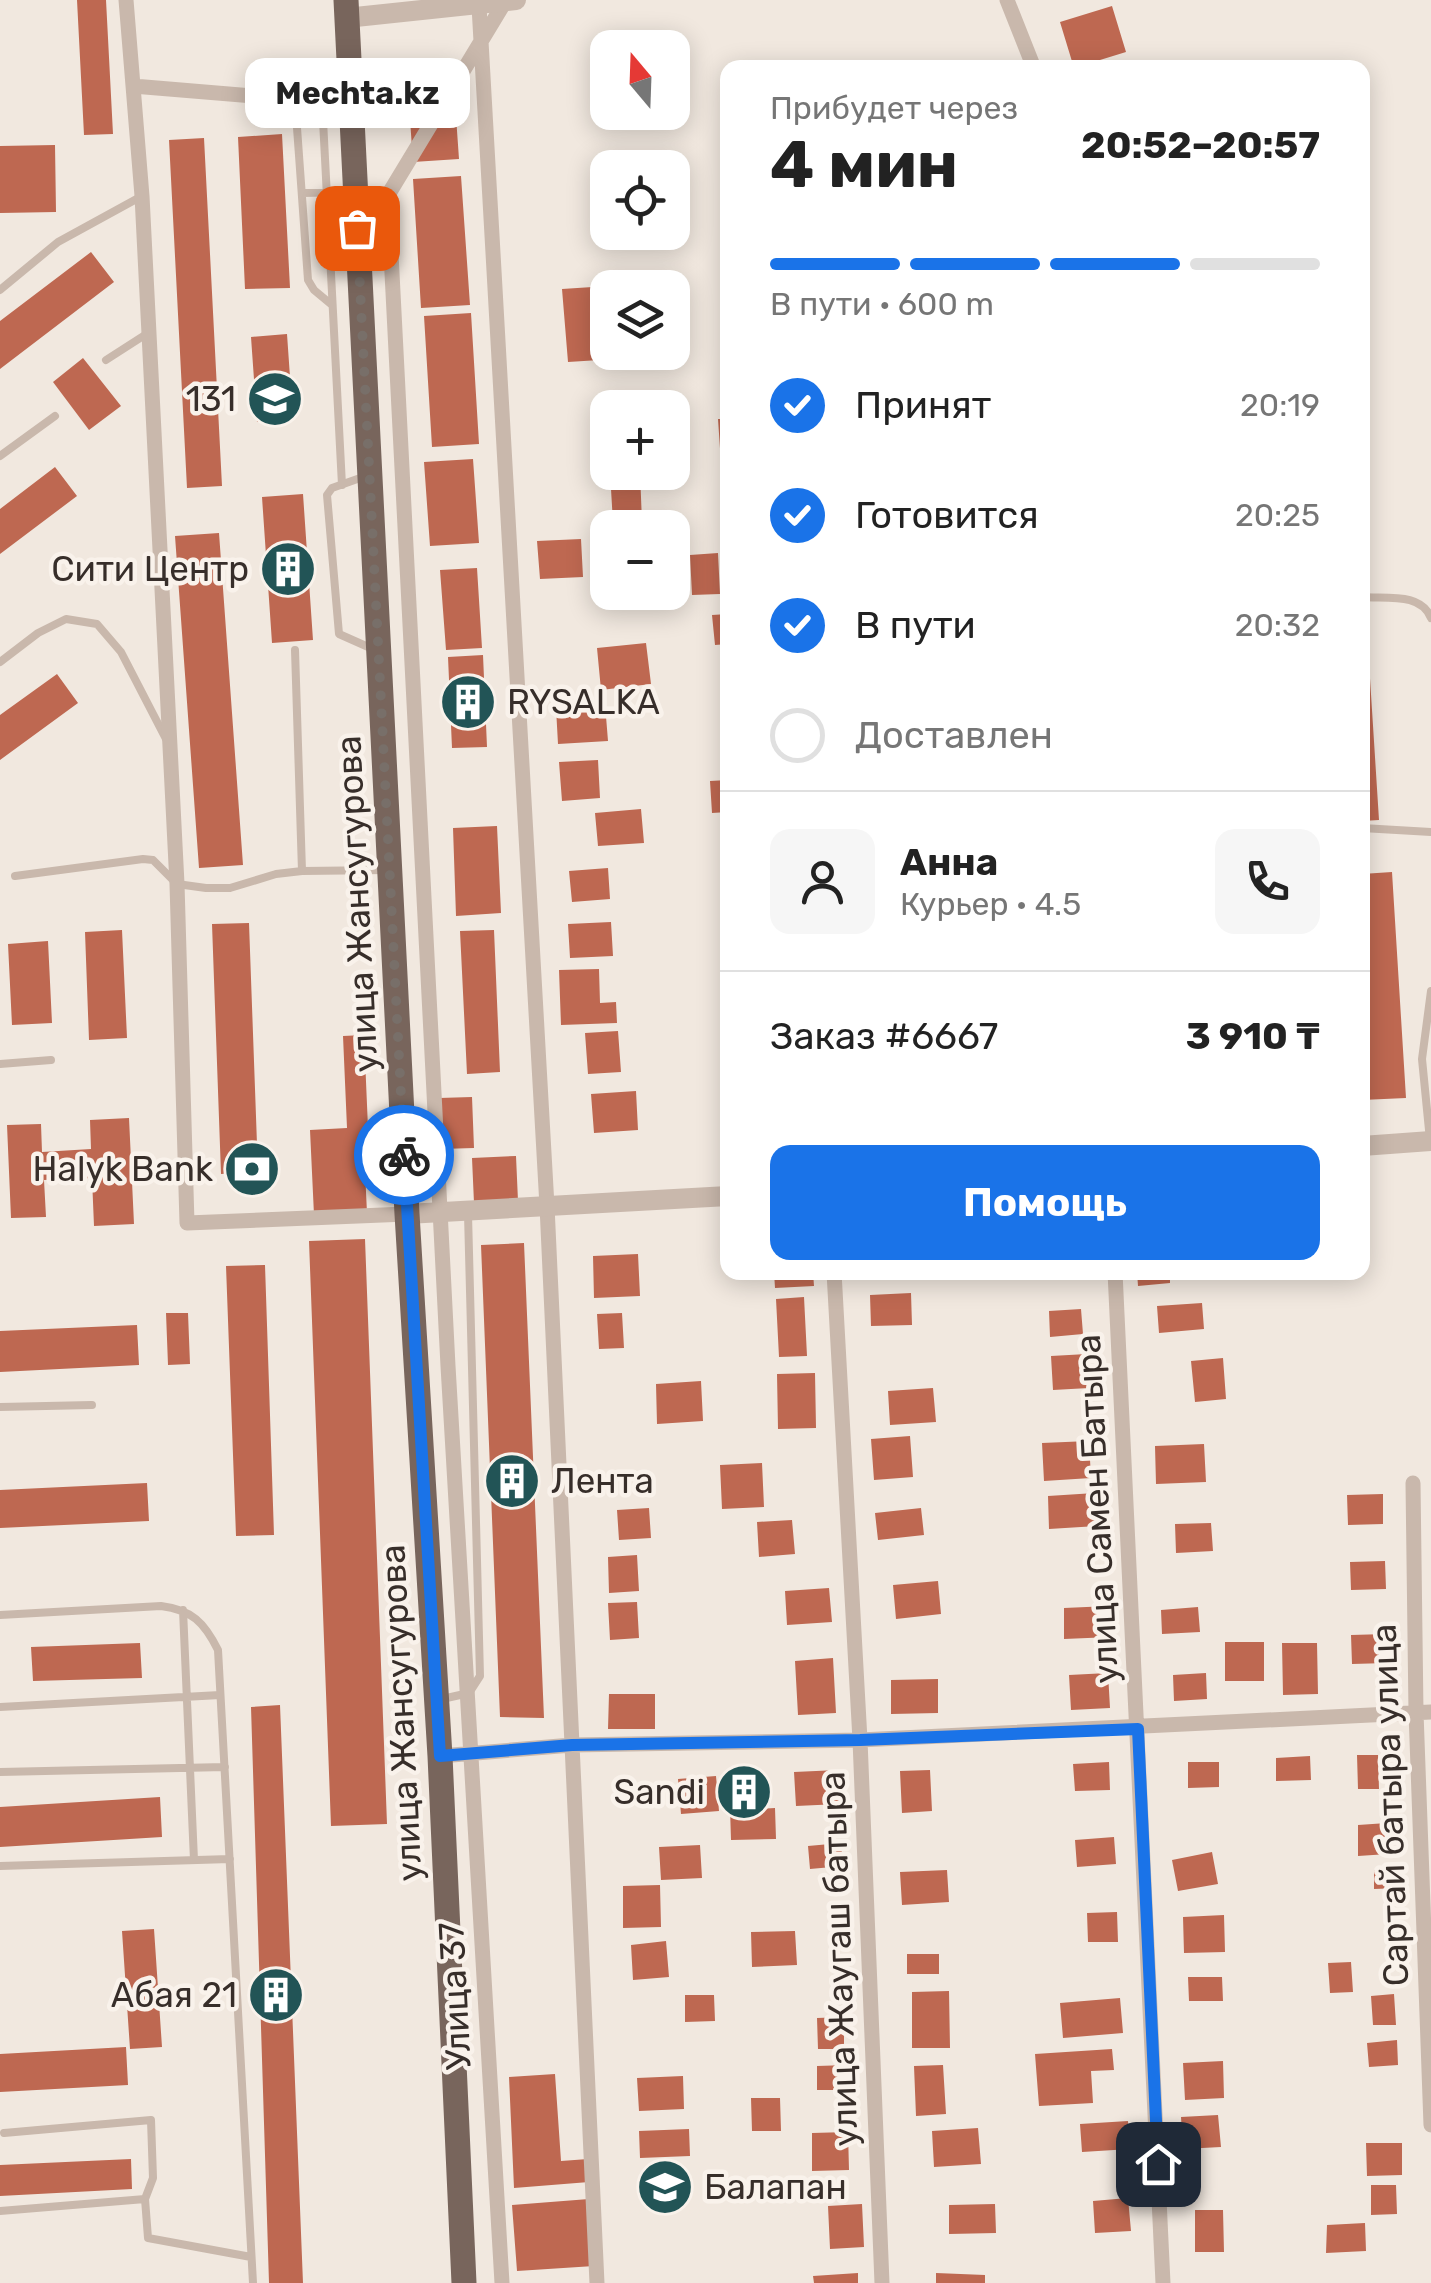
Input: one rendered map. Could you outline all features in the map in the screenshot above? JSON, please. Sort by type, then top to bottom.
[{"type":"main road","name":"улица Жансугурова","points":[[346,9],[407,1214],[440,1756],[464,2283]]},
{"type":"street","points":[[126,0],[142,196],[177,884],[187,1224],[720,1196]]},
{"type":"street","name":"Улица 37","points":[[502,2283],[388,196],[506,0]]},
{"type":"street","points":[[346,9],[479,6],[516,0]]},
{"type":"street","points":[[1007,0],[1031,60]]},
{"type":"street","points":[[479,6],[547,1206],[596,2283]]},
{"type":"street","points":[[133,86],[351,104]]},
{"type":"street","points":[[1370,1145],[1430,1140]]},
{"type":"street","name":"улица Жаугаш батыра","points":[[834,1280],[860,1740],[882,2283]]},
{"type":"street","name":"улица Самен Батыра","points":[[1116,1280],[1163,2283]]},
{"type":"street","name":"Сартай батыра улица","points":[[1413,1483],[1424,1712],[1431,2125]]},
{"type":"street","points":[[440,1756],[572,1745],[860,1740],[1424,1712]]},
{"type":"lane","points":[[294,99],[308,280],[332,305]]},
{"type":"lane","points":[[322,101],[342,484]]},
{"type":"lane","points":[[302,193],[356,192]]},
{"type":"lane","points":[[0,290],[58,242],[142,196]]},
{"type":"lane","points":[[106,360],[148,332]]},
{"type":"lane","points":[[0,456],[54,416]]},
{"type":"lane","points":[[370,475],[332,488],[327,494],[338,634],[379,652]]},
{"type":"lane","points":[[1370,598],[1416,600],[1427,608],[1431,618]]},
{"type":"lane","points":[[0,662],[38,633],[66,619],[97,624],[121,652],[170,746]]},
{"type":"lane","points":[[295,650],[302,871]]},
{"type":"lane","points":[[1370,828],[1431,832]]},
{"type":"lane","points":[[15,876],[143,859],[153,860],[164,868],[177,884],[230,888],[276,874],[302,871],[391,870]]},
{"type":"lane","points":[[1430,1140],[1422,1059],[1431,991]]},
{"type":"lane","points":[[0,1064],[51,1060]]},
{"type":"lane","points":[[437,1699],[463,1696],[480,1676],[468,1211]]},
{"type":"lane","points":[[0,1407],[92,1405]]},
{"type":"lane","points":[[0,1615],[161,1606],[183,1609],[201,1620],[218,1650],[244,2179],[253,2283]]},
{"type":"lane","points":[[183,1609],[194,1860]]},
{"type":"lane","points":[[0,1707],[220,1695]]},
{"type":"lane","points":[[0,1772],[225,1767]]},
{"type":"lane","points":[[0,1866],[230,1858]]},
{"type":"lane","points":[[4,2133],[151,2120],[153,2178],[145,2199],[148,2238],[251,2257]]},
{"type":"lane","points":[[0,2211],[145,2199]]},
{"type":"building","points":[[77,0],[106,0],[113,134],[84,135]]},
{"type":"building","points":[[1112,6],[1126,52],[1100,60],[1072,60],[1060,22]]},
{"type":"building","points":[[453,74],[459,159],[413,162],[407,77]]},
{"type":"building","points":[[282,134],[290,288],[245,289],[238,137]]},
{"type":"building","points":[[204,138],[222,486],[187,488],[169,140]]},
{"type":"building","points":[[55,145],[56,212],[0,213],[0,146]]},
{"type":"building","points":[[461,176],[470,305],[421,308],[413,179]]},
{"type":"building","points":[[91,252],[114,282],[0,369],[0,321]]},
{"type":"building","points":[[590,287],[590,361],[568,362],[562,289]]},
{"type":"building","points":[[471,313],[479,444],[432,447],[424,316]]},
{"type":"building","points":[[287,334],[293,420],[257,422],[251,337]]},
{"type":"building","points":[[83,358],[121,406],[89,430],[53,382]]},
{"type":"building","points":[[473,459],[479,543],[430,546],[424,462]]},
{"type":"building","points":[[55,467],[77,496],[0,554],[0,509]]},
{"type":"building","points":[[611,490],[641,490],[642,510],[612,510]]},
{"type":"building","name":"Сити Центр","points":[[303,494],[313,640],[272,643],[262,497]]},
{"type":"building","points":[[219,533],[243,865],[199,868],[175,536]]},
{"type":"building","points":[[581,539],[583,577],[540,579],[537,541]]},
{"type":"building","points":[[718,553],[720,594],[692,595],[690,555]]},
{"type":"building","points":[[477,568],[482,648],[446,650],[440,570]]},
{"type":"building","points":[[720,614],[720,645],[715,645],[712,615]]},
{"type":"building","points":[[646,643],[651,684],[601,690],[597,648]]},
{"type":"building","name":"RYSALKA","points":[[483,655],[487,747],[452,748],[448,657]]},
{"type":"building","points":[[57,674],[78,703],[0,760],[0,715]]},
{"type":"building","points":[[1370,678],[1379,820],[1370,821]]},
{"type":"building","points":[[605,704],[608,741],[558,744],[556,708]]},
{"type":"building","points":[[598,760],[600,798],[562,801],[559,762]]},
{"type":"building","points":[[720,780],[720,812],[712,813],[710,781]]},
{"type":"building","points":[[641,809],[644,843],[598,846],[595,813]]},
{"type":"building","points":[[497,826],[501,913],[456,916],[453,828]]},
{"type":"building","points":[[608,868],[610,899],[572,902],[569,871]]},
{"type":"building","points":[[1392,872],[1406,1098],[1370,1100],[1370,873]]},
{"type":"building","points":[[611,922],[613,956],[570,958],[568,924]]},
{"type":"building","points":[[249,923],[258,1172],[221,1174],[212,924]]},
{"type":"building","points":[[122,930],[127,1038],[89,1040],[85,932]]},
{"type":"building","points":[[494,930],[500,1072],[467,1074],[460,931]]},
{"type":"building","points":[[48,941],[52,1023],[12,1025],[8,944]]},
{"type":"building","points":[[599,969],[600,1003],[616,1002],[617,1023],[561,1025],[559,970]]},
{"type":"building","points":[[618,1031],[621,1072],[588,1074],[585,1033]]},
{"type":"building","points":[[364,1035],[367,1213],[314,1215],[310,1130],[347,1128],[343,1036]]},
{"type":"building","points":[[636,1091],[638,1130],[594,1133],[591,1094]]},
{"type":"building","points":[[472,1097],[474,1148],[441,1149],[439,1098]]},
{"type":"building","points":[[129,1118],[134,1224],[94,1226],[92,1178],[44,1180],[46,1217],[11,1218],[7,1125],[41,1124],[42,1152],[91,1149],[90,1120]]},
{"type":"building","points":[[516,1156],[518,1201],[474,1203],[472,1158]]},
{"type":"building","points":[[365,1239],[387,1824],[331,1826],[309,1241]]},
{"type":"building","name":"Лента","points":[[524,1243],[544,1718],[500,1717],[481,1245]]},
{"type":"building","points":[[638,1254],[640,1296],[594,1298],[593,1256]]},
{"type":"building","points":[[265,1265],[274,1535],[236,1536],[226,1266]]},
{"type":"building","points":[[774,1280],[814,1280],[814,1286],[775,1288]]},
{"type":"building","points":[[1138,1280],[1170,1280],[1170,1283],[1138,1286]]},
{"type":"building","points":[[911,1293],[912,1325],[871,1326],[870,1295]]},
{"type":"building","points":[[804,1297],[807,1356],[779,1357],[776,1299]]},
{"type":"building","points":[[1202,1303],[1204,1329],[1159,1333],[1157,1306]]},
{"type":"building","points":[[1081,1309],[1083,1334],[1050,1337],[1049,1311]]},
{"type":"building","points":[[166,1313],[188,1313],[190,1364],[168,1365]]},
{"type":"building","points":[[622,1313],[624,1348],[599,1349],[597,1314]]},
{"type":"building","points":[[137,1325],[139,1365],[0,1372],[0,1331]]},
{"type":"building","points":[[1087,1354],[1089,1388],[1053,1390],[1051,1356]]},
{"type":"building","points":[[1223,1358],[1226,1399],[1195,1402],[1191,1361]]},
{"type":"building","points":[[815,1373],[816,1428],[778,1429],[777,1374]]},
{"type":"building","points":[[701,1381],[703,1421],[657,1424],[656,1384]]},
{"type":"building","points":[[933,1388],[936,1422],[890,1425],[888,1391]]},
{"type":"building","points":[[910,1436],[913,1477],[874,1480],[871,1439]]},
{"type":"building","points":[[1089,1441],[1091,1478],[1044,1481],[1042,1443]]},
{"type":"building","points":[[1204,1444],[1206,1482],[1156,1484],[1155,1446]]},
{"type":"building","points":[[762,1463],[764,1507],[722,1509],[720,1465]]},
{"type":"building","points":[[147,1483],[149,1521],[0,1528],[0,1490]]},
{"type":"building","points":[[1095,1493],[1097,1526],[1049,1529],[1048,1496]]},
{"type":"building","points":[[1383,1494],[1383,1524],[1348,1525],[1347,1495]]},
{"type":"building","points":[[649,1508],[651,1538],[619,1540],[617,1510]]},
{"type":"building","points":[[921,1508],[924,1535],[878,1540],[875,1513]]},
{"type":"building","points":[[792,1520],[795,1554],[759,1557],[757,1522]]},
{"type":"building","points":[[1211,1523],[1213,1551],[1176,1553],[1175,1524]]},
{"type":"building","points":[[637,1555],[639,1591],[609,1593],[608,1557]]},
{"type":"building","points":[[1385,1561],[1386,1589],[1351,1590],[1350,1562]]},
{"type":"building","points":[[938,1581],[941,1614],[896,1619],[893,1585]]},
{"type":"building","points":[[829,1588],[832,1622],[787,1625],[785,1591]]},
{"type":"building","points":[[637,1602],[639,1638],[610,1640],[608,1603]]},
{"type":"building","points":[[1109,1606],[1111,1637],[1064,1639],[1064,1608]]},
{"type":"building","points":[[1198,1607],[1200,1632],[1162,1634],[1161,1610]]},
{"type":"building","points":[[1386,1634],[1387,1663],[1352,1664],[1351,1635]]},
{"type":"building","points":[[1225,1642],[1264,1642],[1264,1681],[1225,1681]]},
{"type":"building","points":[[140,1643],[142,1678],[33,1681],[31,1647]]},
{"type":"building","points":[[1282,1643],[1317,1643],[1318,1694],[1283,1695]]},
{"type":"building","points":[[833,1658],[836,1713],[798,1715],[795,1661]]},
{"type":"building","points":[[1108,1673],[1110,1708],[1071,1710],[1069,1675]]},
{"type":"building","points":[[1206,1673],[1207,1699],[1174,1701],[1173,1675]]},
{"type":"building","points":[[938,1679],[938,1713],[891,1714],[891,1680]]},
{"type":"building","points":[[609,1694],[655,1694],[655,1729],[608,1729]]},
{"type":"building","name":"Абая 21","points":[[280,1705],[303,2283],[269,2283],[251,1707]]},
{"type":"building","points":[[1357,1755],[1378,1755],[1379,1789],[1358,1789]]},
{"type":"building","points":[[1310,1756],[1311,1780],[1276,1781],[1276,1758]]},
{"type":"building","points":[[1109,1762],[1110,1790],[1075,1791],[1073,1764]]},
{"type":"building","points":[[1188,1762],[1219,1762],[1219,1787],[1188,1788]]},
{"type":"building","points":[[838,1770],[839,1804],[796,1806],[794,1772]]},
{"type":"building","points":[[930,1770],[932,1811],[902,1813],[900,1771]]},
{"type":"building","name":"Sandi","points":[[758,1775],[760,1809],[775,1808],[776,1839],[731,1840],[729,1776]]},
{"type":"building","points":[[716,1776],[719,1811],[681,1814],[678,1779]]},
{"type":"building","points":[[160,1797],[162,1837],[0,1847],[0,1807]]},
{"type":"building","points":[[1387,1823],[1388,1854],[1358,1856],[1358,1825]]},
{"type":"building","points":[[1114,1837],[1116,1864],[1077,1867],[1075,1840]]},
{"type":"building","points":[[841,1843],[843,1866],[810,1869],[808,1846]]},
{"type":"building","points":[[700,1845],[702,1878],[661,1880],[659,1847]]},
{"type":"building","points":[[1212,1852],[1218,1884],[1178,1891],[1172,1860]]},
{"type":"building","points":[[1400,1868],[1400,1888],[1374,1889],[1374,1870]]},
{"type":"building","points":[[947,1870],[949,1902],[902,1905],[900,1872]]},
{"type":"building","points":[[660,1885],[661,1927],[623,1928],[623,1886]]},
{"type":"building","points":[[1117,1912],[1118,1942],[1088,1942],[1087,1913]]},
{"type":"building","points":[[1224,1915],[1225,1952],[1184,1953],[1183,1917]]},
{"type":"building","points":[[154,1929],[162,2047],[130,2049],[122,1931]]},
{"type":"building","points":[[795,1931],[797,1965],[752,1967],[751,1932]]},
{"type":"building","points":[[666,1941],[669,1977],[633,1980],[631,1945]]},
{"type":"building","points":[[907,1954],[939,1954],[939,1974],[907,1974]]},
{"type":"building","points":[[1351,1962],[1353,1992],[1330,1993],[1328,1963]]},
{"type":"building","points":[[1188,1977],[1222,1977],[1223,2001],[1189,2001]]},
{"type":"building","points":[[949,1991],[950,2048],[912,2048],[912,1992]]},
{"type":"building","points":[[1394,1994],[1396,2025],[1373,2025],[1371,1996]]},
{"type":"building","points":[[685,1995],[714,1995],[715,2021],[685,2022]]},
{"type":"building","points":[[1120,1998],[1123,2033],[1063,2038],[1060,2003]]},
{"type":"building","points":[[844,2017],[844,2049],[818,2049],[817,2018]]},
{"type":"building","points":[[1397,2040],[1398,2065],[1369,2067],[1367,2043]]},
{"type":"building","points":[[126,2047],[128,2085],[0,2092],[0,2054]]},
{"type":"building","points":[[1112,2049],[1114,2070],[1091,2071],[1093,2103],[1039,2106],[1035,2054]]},
{"type":"building","points":[[1223,2061],[1224,2098],[1185,2100],[1183,2063]]},
{"type":"building","points":[[848,2065],[848,2090],[817,2090],[817,2066]]},
{"type":"building","points":[[943,2065],[946,2114],[916,2116],[914,2066]]},
{"type":"building","points":[[555,2074],[561,2161],[588,2159],[589,2182],[514,2188],[509,2077]]},
{"type":"building","points":[[683,2076],[684,2109],[639,2111],[637,2078]]},
{"type":"building","points":[[751,2098],[780,2098],[781,2131],[752,2131]]},
{"type":"building","points":[[1218,2115],[1221,2147],[1183,2149],[1181,2117]]},
{"type":"building","points":[[1128,2121],[1130,2149],[1082,2152],[1080,2124]]},
{"type":"building","points":[[978,2128],[981,2164],[934,2167],[932,2131]]},
{"type":"building","points":[[689,2129],[690,2156],[640,2158],[639,2131]]},
{"type":"building","points":[[848,2132],[849,2170],[812,2171],[812,2133]]},
{"type":"building","points":[[1366,2143],[1402,2143],[1402,2175],[1367,2176]]},
{"type":"building","points":[[131,2159],[132,2189],[0,2196],[0,2165]]},
{"type":"building","points":[[1371,2185],[1396,2185],[1397,2214],[1371,2215]]},
{"type":"building","points":[[1128,2198],[1131,2231],[1095,2233],[1093,2201]]},
{"type":"building","points":[[589,2199],[594,2266],[517,2271],[512,2205]]},
{"type":"building","points":[[862,2204],[864,2247],[830,2249],[828,2206]]},
{"type":"building","points":[[995,2204],[996,2233],[949,2234],[949,2205]]},
{"type":"building","points":[[1195,2210],[1223,2210],[1224,2252],[1195,2252]]},
{"type":"building","points":[[1365,2223],[1366,2251],[1326,2253],[1327,2225]]},
{"type":"building","points":[[858,2273],[858,2283],[814,2283],[813,2276]]},
{"type":"building","points":[[936,2273],[985,2275],[985,2283],[936,2283]]},
{"type":"way so far","points":[[357,228],[404,1155]]},
{"type":"place","name":"Mechta.kz","points":[[357,228]]},
{"type":"place","name":"131","points":[[275,399]]},
{"type":"place","name":"Сити Центр","points":[[288,569]]},
{"type":"place","name":"RYSALKA","points":[[468,702]]},
{"type":"place","name":"Halyk Bank","points":[[252,1169]]},
{"type":"place","name":"Лента","points":[[512,1481]]},
{"type":"place","name":"Sandi","points":[[744,1792]]},
{"type":"place","name":"Абая 21","points":[[276,1995]]},
{"type":"place","name":"Балапан","points":[[665,2187]]},
{"type":"route","points":[[404,1155],[440,1756],[572,1745],[860,1740],[1138,1729],[1158,2164]]}]
